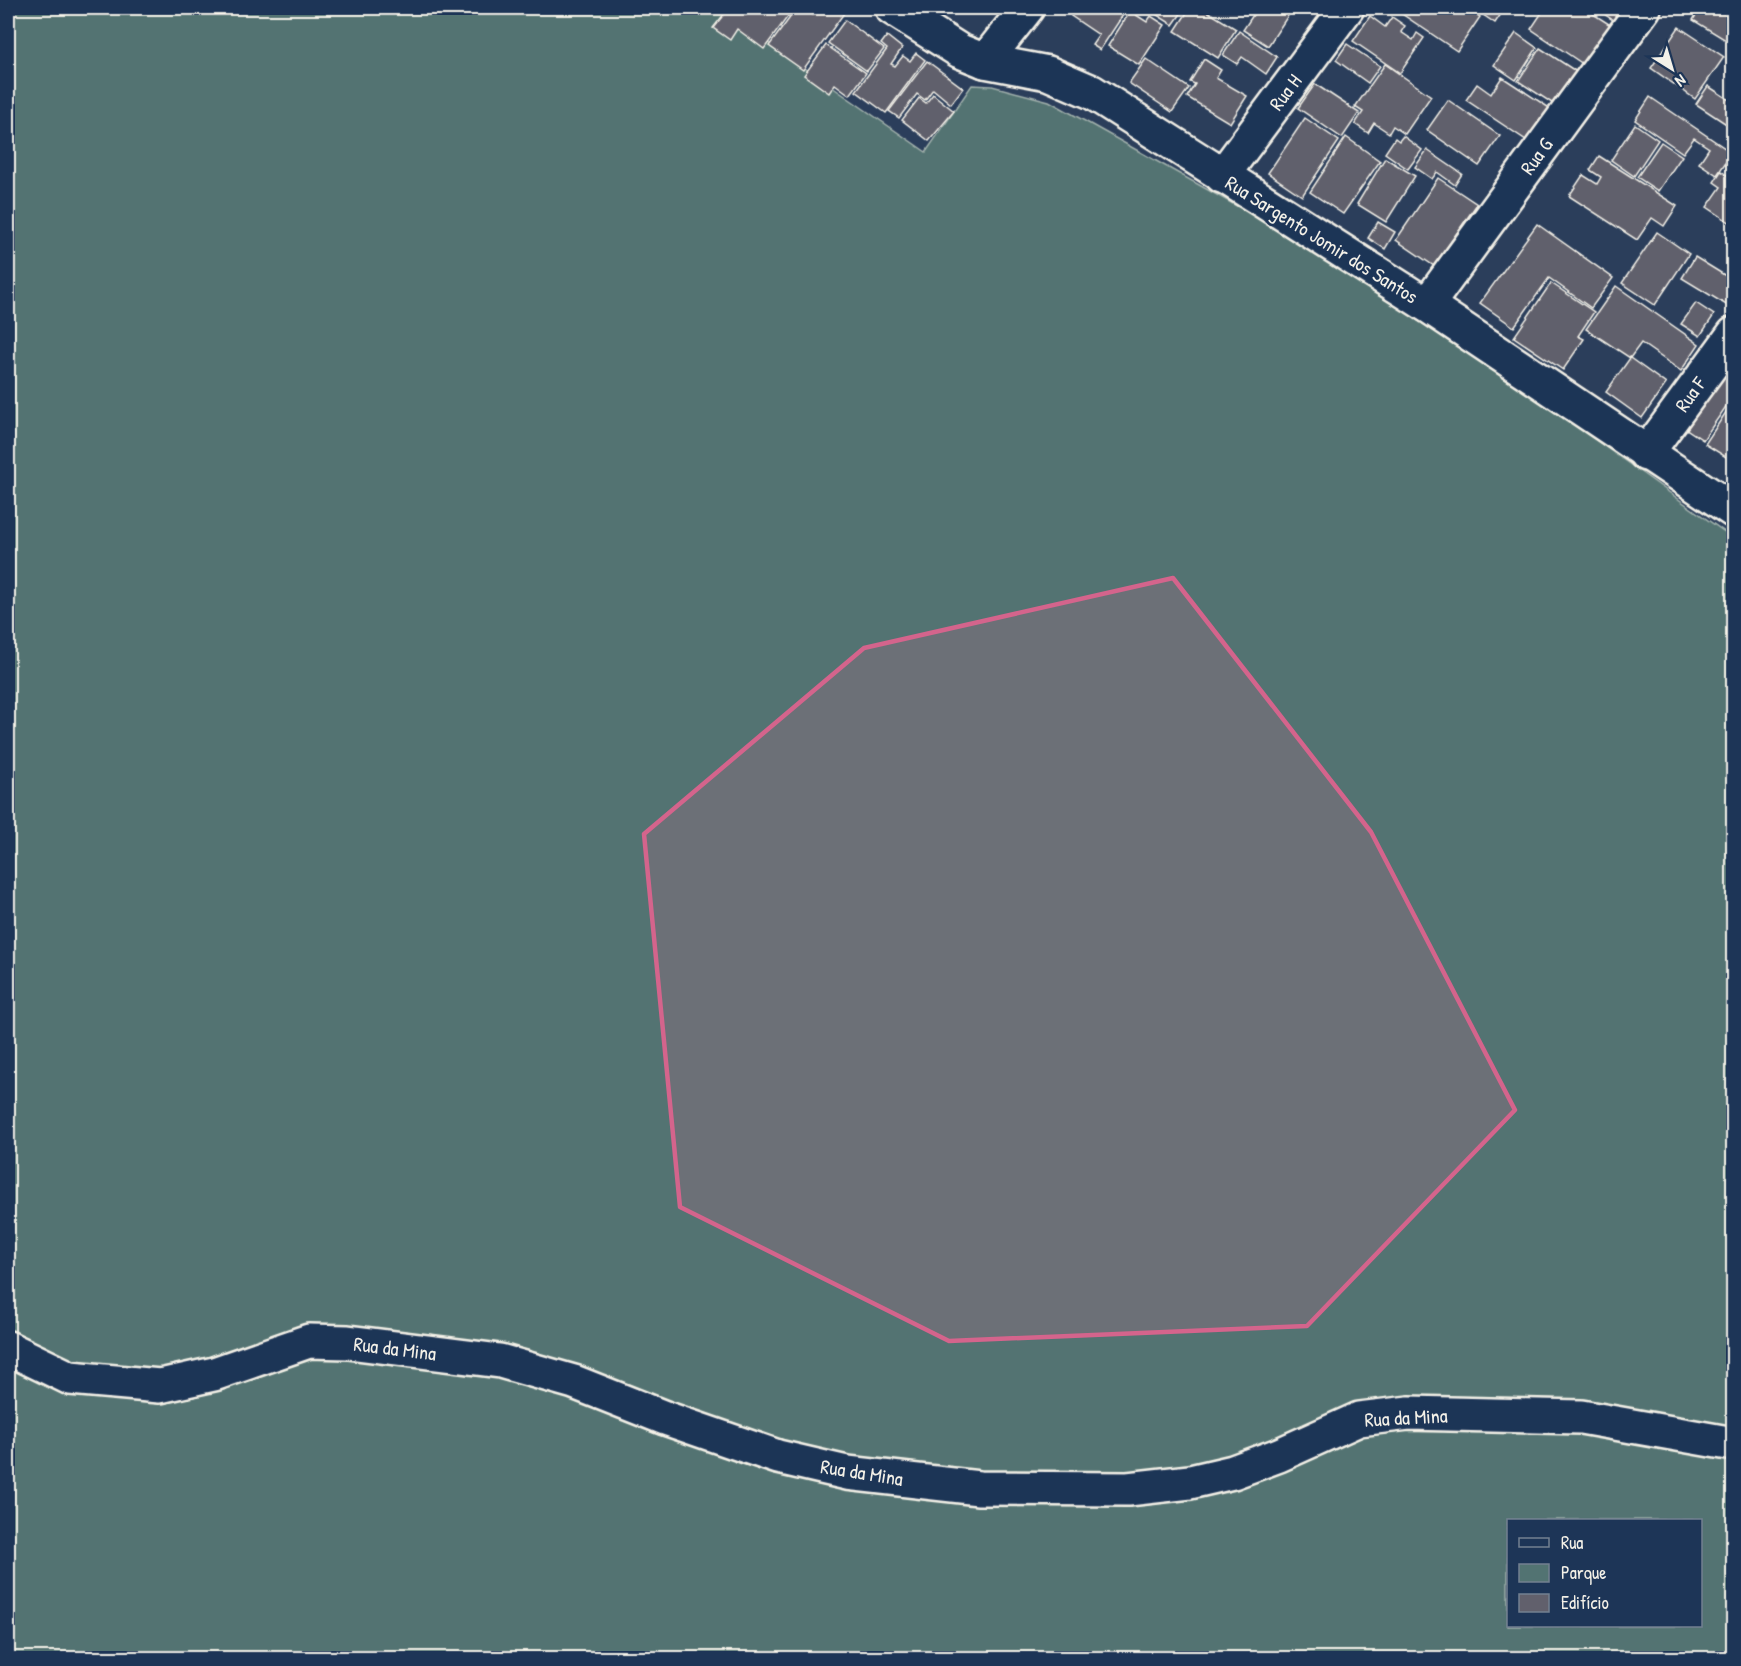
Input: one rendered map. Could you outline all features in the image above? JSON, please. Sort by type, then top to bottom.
[{"type":"street","name":"Rua Sargento Jomir dos Santos","points":[[892,8],[938,39],[985,61],[1020,66],[1072,82],[1427,305],[1734,511]]},
{"type":"street","points":[[985,61],[1027,8]]},
{"type":"street","name":"Rua H","points":[[1222,176],[1347,8]]},
{"type":"street","name":"Rua G","points":[[1427,305],[1644,8]]},
{"type":"street","name":"Rua F","points":[[1646,454],[1734,334]]},
{"type":"street","name":"Rua da Mina","points":[[8,1348],[70,1378],[160,1386],[214,1374],[309,1341],[348,1342],[500,1361],[574,1382],[665,1418],[778,1457],[848,1473],[979,1488],[1128,1489],[1190,1482],[1261,1461],[1359,1419],[1409,1413],[1581,1417],[1734,1444]]},
{"type":"highlighted area","points":[[1173,578],[1371,832],[1515,1110],[1307,1326],[949,1341],[680,1207],[644,834],[864,648]]},
{"type":"green space","points":[[8,8],[718,8],[926,152],[972,85],[992,86],[1049,101],[1251,214],[1332,263],[1555,411],[1733,538],[1733,1658],[8,1658]]},
{"type":"building","points":[[729,8],[735,8],[746,15],[751,8],[794,8],[764,49],[737,29],[730,40],[713,28]]},
{"type":"building","points":[[797,8],[803,8],[813,15],[819,8],[847,9],[803,70],[769,46]]},
{"type":"building","points":[[1076,8],[1117,8],[1125,12],[1100,50],[1092,45],[1099,35],[1071,16]]},
{"type":"building","points":[[1146,8],[1185,8],[1173,25]]},
{"type":"building","points":[[1190,8],[1202,8],[1236,29],[1218,58],[1175,31]]},
{"type":"building","points":[[1248,8],[1293,8],[1268,46],[1243,30],[1255,12]]},
{"type":"building","points":[[1393,8],[1467,8],[1480,17],[1457,51]]},
{"type":"building","points":[[1473,8],[1505,8],[1495,23]]},
{"type":"building","points":[[1545,8],[1584,8],[1612,26],[1586,66],[1531,29]]},
{"type":"building","points":[[1595,8],[1630,8],[1619,24]]},
{"type":"building","points":[[1700,8],[1734,8],[1734,45],[1693,20]]},
{"type":"building","points":[[1130,11],[1147,22],[1151,16],[1165,25],[1139,65],[1108,46]]},
{"type":"building","points":[[1370,16],[1385,27],[1392,17],[1405,26],[1401,32],[1413,40],[1417,33],[1424,38],[1400,73],[1353,41]]},
{"type":"building","points":[[845,20],[884,49],[867,71],[828,43]]},
{"type":"building","points":[[1679,27],[1724,57],[1695,99],[1651,68]]},
{"type":"building","points":[[1239,31],[1277,57],[1266,74],[1242,57],[1237,64],[1223,55]]},
{"type":"building","points":[[1516,33],[1537,48],[1516,80],[1494,65]]},
{"type":"building","points":[[887,36],[902,48],[891,64],[895,66],[903,56],[910,61],[916,53],[925,60],[886,113],[856,91],[887,49],[881,44]]},
{"type":"building","points":[[1347,44],[1380,66],[1368,83],[1336,60]]},
{"type":"building","points":[[826,45],[866,73],[850,95],[835,84],[829,93],[804,75]]},
{"type":"building","points":[[1540,48],[1577,72],[1555,105],[1518,81]]},
{"type":"building","points":[[1146,59],[1189,88],[1172,112],[1129,83]]},
{"type":"building","points":[[1204,59],[1221,70],[1216,78],[1247,96],[1230,123],[1187,97],[1195,84],[1190,82]]},
{"type":"building","points":[[927,61],[963,88],[951,104],[933,89],[925,100],[917,94],[899,118],[889,111]]},
{"type":"building","points":[[1385,64],[1431,96],[1405,134],[1393,126],[1389,133],[1374,123],[1368,133],[1355,124],[1363,112],[1355,107]]},
{"type":"building","points":[[1502,77],[1551,109],[1529,142],[1466,100],[1477,84],[1491,94]]},
{"type":"building","points":[[1315,84],[1359,113],[1342,138],[1298,108]]},
{"type":"building","points":[[1708,86],[1734,103],[1734,129],[1696,104]]},
{"type":"building","points":[[933,94],[954,111],[929,141],[902,120],[919,98],[926,103]]},
{"type":"building","points":[[1650,97],[1732,153],[1717,175],[1699,163],[1709,148],[1694,138],[1683,153],[1635,120]]},
{"type":"building","points":[[1448,100],[1500,136],[1479,166],[1427,130]]},
{"type":"building","points":[[1305,118],[1339,141],[1302,196],[1268,173]]},
{"type":"building","points":[[1635,124],[1658,140],[1634,176],[1611,160]]},
{"type":"building","points":[[1403,136],[1422,150],[1408,169],[1385,153],[1395,138],[1399,141]]},
{"type":"building","points":[[1346,137],[1380,161],[1343,214],[1310,192]]},
{"type":"building","points":[[1661,142],[1682,156],[1658,191],[1637,177]]},
{"type":"building","points":[[1427,150],[1462,174],[1455,185],[1437,172],[1432,179],[1415,167]]},
{"type":"building","points":[[1734,154],[1734,169],[1726,165]]},
{"type":"building","points":[[1599,156],[1677,206],[1664,226],[1652,218],[1637,240],[1569,196],[1583,175],[1597,184],[1601,177],[1590,170]]},
{"type":"building","points":[[1385,158],[1415,176],[1386,222],[1357,204]]},
{"type":"building","points":[[1721,171],[1734,180],[1734,225],[1707,207],[1721,187],[1714,182]]},
{"type":"building","points":[[1438,178],[1477,204],[1434,266],[1396,240]]},
{"type":"building","points":[[1378,222],[1395,232],[1385,249],[1368,238]]},
{"type":"building","points":[[1537,224],[1613,278],[1591,308],[1549,278],[1514,327],[1480,303]]},
{"type":"building","points":[[1657,232],[1689,254],[1655,305],[1622,283]]},
{"type":"building","points":[[1695,257],[1734,281],[1734,298],[1728,306],[1682,278]]},
{"type":"building","points":[[1551,283],[1594,312],[1578,336],[1584,339],[1563,370],[1514,337]]},
{"type":"building","points":[[1616,286],[1699,344],[1681,371],[1641,343],[1630,358],[1586,329]]},
{"type":"building","points":[[1696,303],[1714,315],[1700,336],[1681,324]]},
{"type":"building","points":[[1630,358],[1666,384],[1642,418],[1606,392]]},
{"type":"building","points":[[1734,360],[1734,395],[1703,440],[1685,428]]},
{"type":"building","points":[[1734,400],[1734,462],[1705,444]]}]
